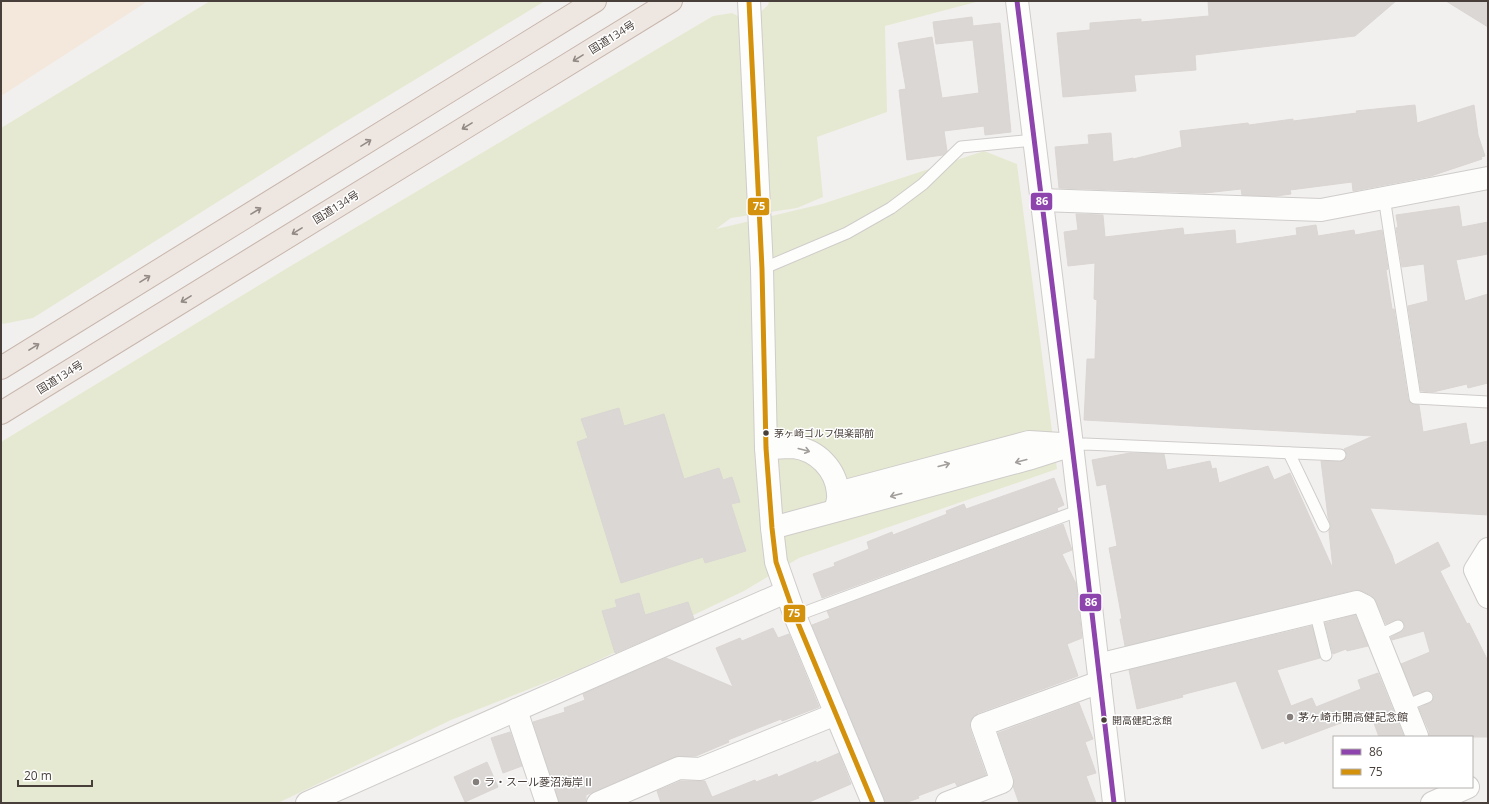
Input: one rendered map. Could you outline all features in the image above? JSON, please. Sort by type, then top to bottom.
[{"type":"highway","points":[[1,368],[596,1]]},
{"type":"highway","name":"国道134号","points":[[1,413],[671,1]]},
{"type":"street","points":[[749,1],[762,269],[766,448],[776,562],[795,616],[873,803]]},
{"type":"street","points":[[1017,1],[1080,510],[1114,803]]},
{"type":"street","points":[[1041,200],[1321,210],[1488,178]]},
{"type":"street","points":[[772,528],[837,502],[1028,459],[1072,445]]},
{"type":"street","points":[[766,448],[794,448],[813,452],[827,465],[835,478],[837,502]]},
{"type":"street","points":[[1488,550],[1475,570],[1488,597]]},
{"type":"street","points":[[307,803],[786,592]]},
{"type":"street","points":[[947,803],[1002,782],[982,725],[1099,673],[1315,611],[1357,602],[1365,606],[1417,736]]},
{"type":"street","points":[[516,710],[546,803]]},
{"type":"street","points":[[598,803],[679,768],[700,769],[836,714]]},
{"type":"street","points":[[1444,801],[1467,788]]},
{"type":"lane","points":[[762,269],[847,233],[891,208],[923,184],[961,147],[1034,140]]},
{"type":"lane","points":[[1384,198],[1415,398],[1488,402]]},
{"type":"lane","points":[[1072,445],[1085,444],[1340,455]]},
{"type":"lane","points":[[1289,453],[1324,526]]},
{"type":"lane","points":[[795,616],[1080,510]]},
{"type":"lane","points":[[1315,611],[1326,655]]},
{"type":"lane","points":[[1377,636],[1398,626]]},
{"type":"lane","points":[[1405,706],[1427,697]]},
{"type":"green space","points":[[210,1],[545,1],[340,125],[33,318],[3,324],[1,322],[1,128]]},
{"type":"green space","points":[[769,1],[980,1],[885,26],[887,112],[817,137],[823,197],[797,208],[731,218],[716,229],[822,204],[984,151],[1017,164],[1057,469],[799,558],[744,591],[580,669],[451,720],[278,803],[1,803],[1,442],[289,267],[713,16],[732,13],[750,22],[768,5]]},
{"type":"sand","points":[[1,1],[148,1],[1,96]]},
{"type":"building","points":[[1208,1],[1396,1],[1355,36],[1195,55],[1196,70],[1134,75],[1136,91],[1063,97],[1057,33],[1090,30],[1090,23],[1141,19],[1141,22],[1209,16]]},
{"type":"building","points":[[1446,1],[1488,1],[1488,27]]},
{"type":"building","points":[[972,17],[973,26],[1000,23],[1011,132],[985,135],[984,126],[944,131],[947,151],[943,155],[907,160],[899,90],[906,89],[898,43],[932,37],[942,98],[979,93],[973,40],[936,44],[933,22]]},
{"type":"building","points":[[1415,105],[1417,123],[1474,105],[1478,135],[1485,156],[1481,157],[1482,159],[1431,176],[1353,191],[1352,182],[1290,190],[1291,194],[1276,196],[1242,195],[1241,189],[1205,193],[1059,188],[1055,147],[1089,144],[1088,135],[1111,133],[1113,162],[1133,159],[1182,147],[1180,131],[1248,123],[1249,125],[1293,119],[1293,121],[1357,113],[1356,111]]},
{"type":"building","points":[[1459,206],[1462,227],[1488,222],[1488,254],[1456,260],[1465,301],[1488,294],[1488,383],[1468,388],[1467,384],[1433,392],[1421,391],[1408,306],[1428,301],[1424,264],[1402,267],[1396,228],[1398,227],[1396,215]]},
{"type":"building","points":[[1076,214],[1103,215],[1105,237],[1183,228],[1184,235],[1235,230],[1236,244],[1297,235],[1296,228],[1316,225],[1318,236],[1354,230],[1355,235],[1382,230],[1392,309],[1394,309],[1408,399],[1411,404],[1419,405],[1423,432],[1466,423],[1470,445],[1488,441],[1488,515],[1370,508],[1392,555],[1395,565],[1438,542],[1450,566],[1440,571],[1488,661],[1488,737],[1429,736],[1429,731],[1419,708],[1432,702],[1434,695],[1428,690],[1414,695],[1401,664],[1430,652],[1424,631],[1392,640],[1391,637],[1404,630],[1404,623],[1398,619],[1386,624],[1376,601],[1371,595],[1362,591],[1354,590],[1125,646],[1120,619],[1122,619],[1109,548],[1117,546],[1106,484],[1097,486],[1092,460],[1130,453],[1164,454],[1167,470],[1210,461],[1212,469],[1216,468],[1219,483],[1268,466],[1274,480],[1290,473],[1333,569],[1329,531],[1331,526],[1328,517],[1321,461],[1343,461],[1347,456],[1344,449],[1373,436],[1084,420],[1087,359],[1095,359],[1097,300],[1094,299],[1095,263],[1068,266],[1064,232],[1078,230]]},
{"type":"building","points":[[619,408],[624,426],[664,414],[684,479],[719,468],[723,480],[732,477],[740,502],[731,504],[746,551],[705,563],[703,557],[621,583],[577,442],[588,438],[581,419]]},
{"type":"building","points":[[1054,478],[1064,505],[1057,508],[1058,511],[822,598],[813,574],[835,566],[834,563],[869,549],[867,542],[892,532],[893,535],[947,514],[946,511],[964,504],[966,509]]},
{"type":"building","points":[[1063,524],[1072,550],[1062,554],[1076,584],[1082,638],[1067,644],[1078,676],[978,713],[973,717],[970,722],[970,729],[986,775],[957,786],[955,782],[918,796],[919,798],[905,803],[886,803],[812,625],[830,618],[827,611]]},
{"type":"building","points":[[639,593],[645,615],[688,602],[694,619],[615,653],[602,611],[617,607],[615,600]]},
{"type":"building","points":[[1355,615],[1368,646],[1347,651],[1346,649],[1333,654],[1325,623]]},
{"type":"building","points":[[1312,626],[1320,658],[1277,670],[1291,706],[1312,698],[1316,707],[1361,689],[1358,680],[1378,673],[1404,736],[1379,736],[1370,712],[1285,744],[1284,741],[1262,749],[1236,681],[1189,693],[1182,695],[1183,697],[1137,709],[1129,670]]},
{"type":"building","points":[[773,628],[778,638],[789,634],[819,707],[782,721],[781,719],[728,740],[729,742],[696,756],[674,757],[586,795],[586,803],[559,803],[533,722],[565,712],[564,708],[585,700],[583,694],[666,658],[733,687],[716,648],[740,638],[742,641]]},
{"type":"building","points":[[1079,703],[1093,739],[1085,742],[1096,773],[1086,776],[1096,803],[1019,803],[1013,786],[1014,778],[998,733]]},
{"type":"building","points":[[510,732],[522,766],[503,773],[491,738]]},
{"type":"building","points":[[839,753],[851,784],[807,803],[661,803],[657,791],[681,781],[705,781],[712,797],[755,780],[756,782],[777,774],[778,777]]},
{"type":"building","name":"ラ・スール菱沼海岸Ⅱ","points":[[487,762],[498,787],[465,802],[454,777]]},
{"type":"transit line","name":"75","points":[[749,1],[762,269],[766,448],[776,562],[795,616],[873,803]]},
{"type":"transit line","name":"86","points":[[1017,1],[1080,510],[1114,803]]},
{"type":"place","name":"茅ヶ崎ゴルフ倶楽部前","points":[[766,433]]},
{"type":"place","name":"茅ヶ崎市開高健記念館","points":[[1290,717]]},
{"type":"place","name":"開高健記念館","points":[[1104,720]]},
{"type":"place","name":"ラ・スール菱沼海岸Ⅱ","points":[[476,782]]}]
